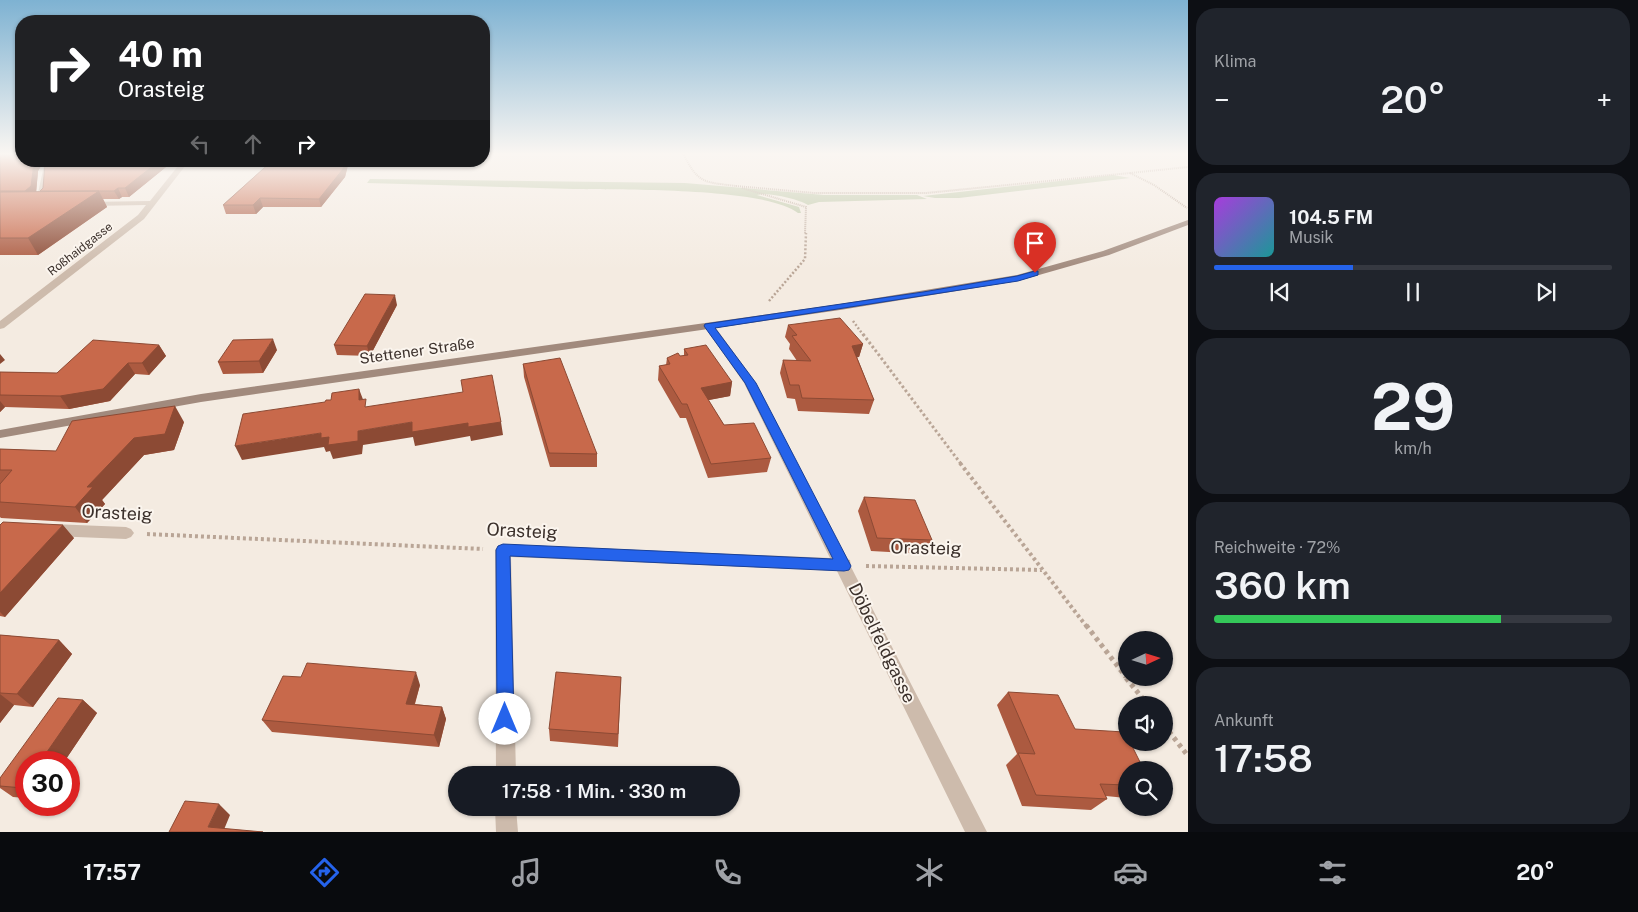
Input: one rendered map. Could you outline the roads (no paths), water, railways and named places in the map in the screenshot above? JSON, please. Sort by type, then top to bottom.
[{"type":"street","points":[[42,192],[42,196],[29,204],[42,204]]},
{"type":"street","name":"Roßhaidgasse","points":[[0,326],[141,218],[163,192]]},
{"type":"street","points":[[80,204],[154,203]]},
{"type":"street","name":"Stettener Straße","points":[[0,434],[211,397],[754,320],[1018,278],[1106,253],[1188,222]]},
{"type":"street","name":"Döbelfeldgasse","points":[[709,326],[750,383],[844,566],[976,832]]},
{"type":"street","name":"Orasteig","points":[[39,529],[126,533]]},
{"type":"street","name":"Orasteig","points":[[506,766],[503,550],[844,566]]},
{"type":"street","points":[[506,816],[507,832]]}]
